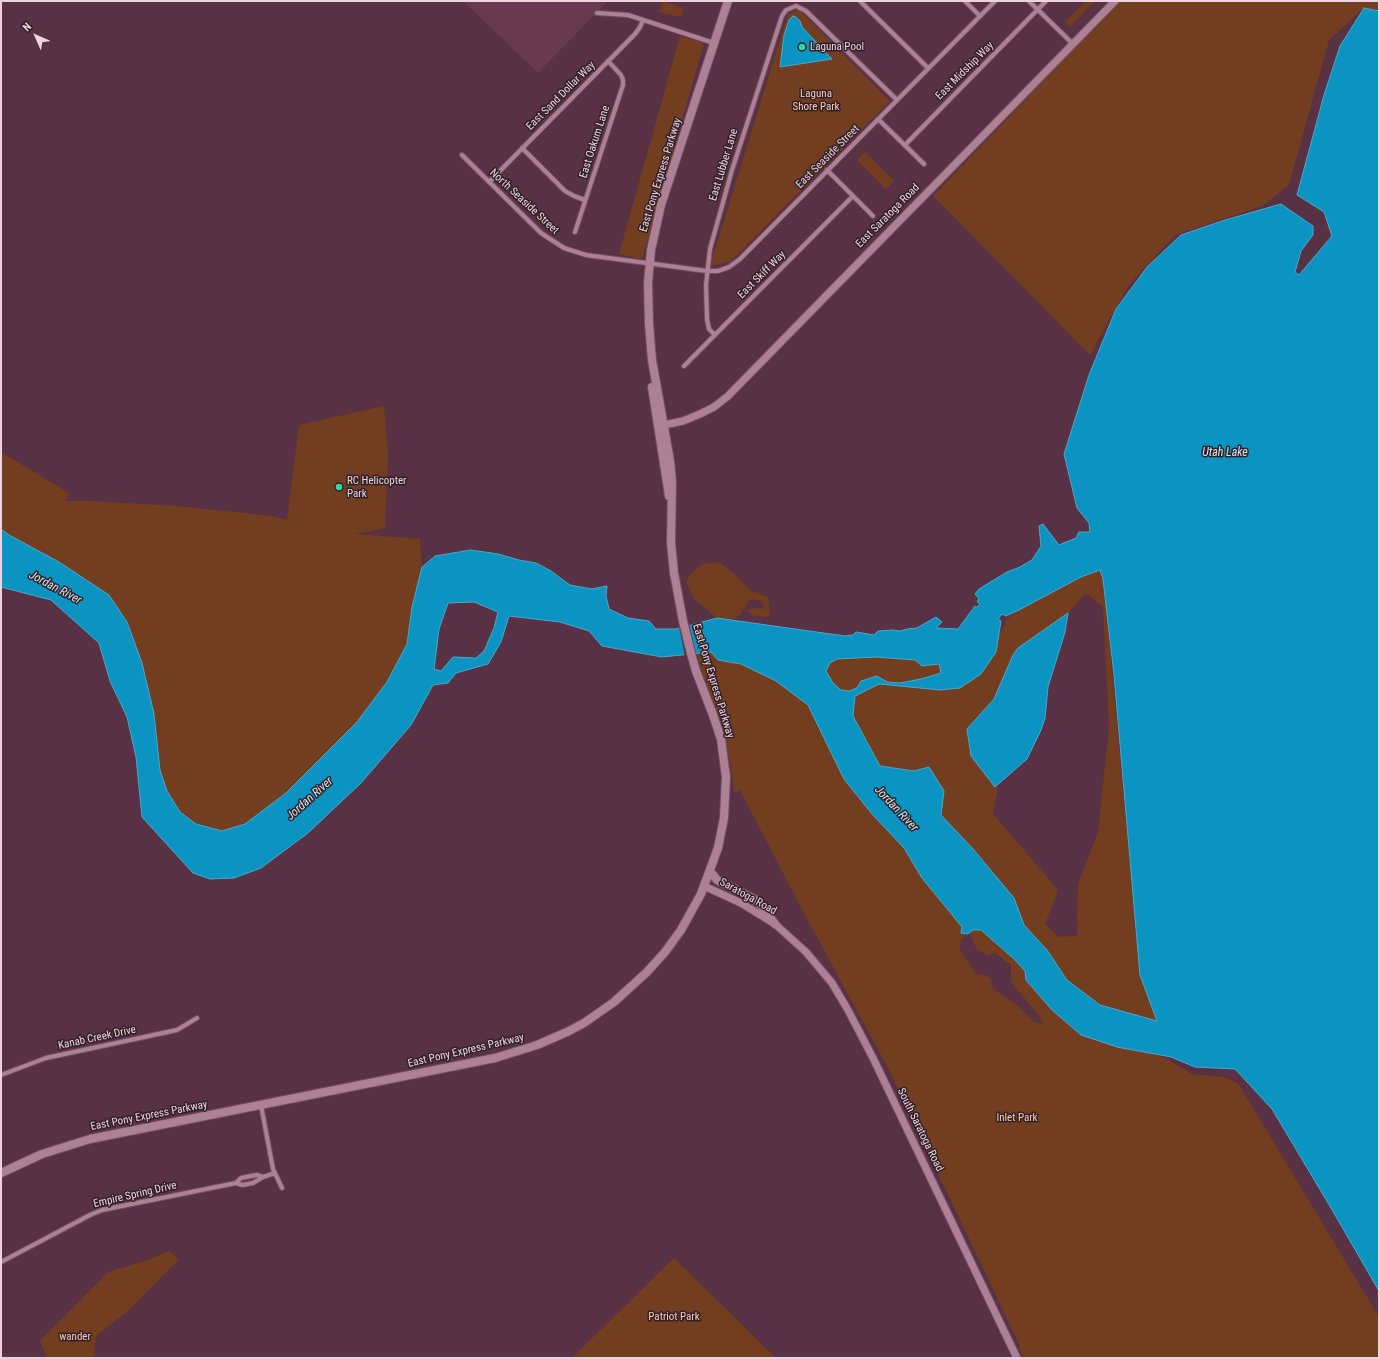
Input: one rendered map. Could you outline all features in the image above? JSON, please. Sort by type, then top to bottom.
[{"type":"main road","name":"East Pony Express Parkway","points":[[672,507],[666,481],[652,388],[652,360],[648,311],[650,263],[654,233],[661,206],[728,1]]},
{"type":"main road","name":"East Pony Express Parkway","points":[[1,1173],[42,1154],[73,1143],[495,1058],[537,1046],[567,1032],[596,1015],[614,1002],[647,972],[665,952],[681,930],[704,886],[710,871],[718,848],[724,823],[726,791],[725,765],[718,727],[692,657],[683,621],[671,551],[672,482],[664,425],[652,360]]},
{"type":"main road","points":[[710,871],[719,882],[754,900],[765,910],[777,926]]},
{"type":"street","points":[[860,1],[928,68]]},
{"type":"street","points":[[965,1],[980,16]]},
{"type":"street","name":"East Seaside Street","points":[[650,263],[713,272],[723,270],[740,259],[995,1]]},
{"type":"street","points":[[1029,1],[1073,44]]},
{"type":"street","name":"East Midship Way","points":[[905,144],[1046,1]]},
{"type":"street","name":"East Saratoga Road","points":[[664,425],[683,421],[700,414],[714,407],[728,396],[1115,1]]},
{"type":"street","name":"East Lubber Lane","points":[[715,335],[709,329],[707,322],[706,285],[712,240],[732,170],[782,16],[786,10],[792,7],[799,7],[806,10],[897,100]]},
{"type":"street","points":[[597,13],[620,14],[714,42]]},
{"type":"street","name":"East Sand Dollar Way","points":[[489,182],[638,31],[643,20]]},
{"type":"street","name":"East Oakum Lane","points":[[575,232],[623,85],[621,75],[608,61]]},
{"type":"street","points":[[878,119],[924,164]]},
{"type":"street","points":[[522,148],[565,191],[585,200]]},
{"type":"street","name":"North Seaside Street","points":[[462,155],[541,233],[557,244],[572,251],[586,255],[650,263]]},
{"type":"street","points":[[827,170],[873,216]]},
{"type":"street","name":"East Skiff Way","points":[[684,366],[853,196]]},
{"type":"street","name":"Saratoga Road","points":[[704,886],[741,903],[777,926]]},
{"type":"street","name":"South Saratoga Road","points":[[777,926],[796,942],[815,962],[832,983],[848,1010],[883,1078],[1017,1358]]},
{"type":"street","name":"Kanab Creek Drive","points":[[1,1075],[46,1058],[177,1030],[196,1018]]},
{"type":"street","points":[[260,1105],[275,1174],[282,1188]]},
{"type":"street","name":"Empire Spring Drive","points":[[236,1182],[242,1185],[253,1183],[263,1177],[275,1174]]},
{"type":"street","name":"Empire Spring Drive","points":[[1,1262],[102,1210],[236,1182],[241,1178],[257,1175],[263,1177]]},
{"type":"shaded area","points":[[463,1],[608,1],[538,73]]},
{"type":"green space","points":[[663,1],[684,8],[681,17],[659,12]]},
{"type":"green space","points":[[1086,1],[1095,1],[1070,27],[1065,22]]},
{"type":"green space","points":[[1120,1],[1379,1],[1379,11],[1364,8],[1329,40],[1289,185],[1262,206],[1175,235],[1128,286],[1090,355],[933,196]]},
{"type":"green space","name":"Laguna Shore Park","points":[[799,10],[890,101],[731,261],[710,266],[788,14]]},
{"type":"green space","points":[[680,36],[704,43],[642,259],[619,254]]},
{"type":"green space","points":[[865,152],[894,181],[886,189],[857,160]]},
{"type":"green space","points":[[384,406],[388,455],[385,528],[355,534],[420,539],[422,567],[412,607],[407,644],[387,682],[357,722],[286,793],[245,824],[222,831],[197,824],[180,812],[167,791],[160,770],[154,714],[127,622],[109,595],[59,562],[9,535],[1,529],[1,452],[69,493],[66,501],[177,506],[272,516],[287,520],[299,425]]},
{"type":"green space","points":[[719,562],[751,591],[768,597],[770,617],[753,616],[747,610],[755,608],[764,609],[762,601],[750,599],[740,615],[731,620],[717,618],[694,599],[686,582],[690,575],[702,564]]},
{"type":"green space","points":[[1100,570],[1103,579],[1140,975],[1157,1021],[1100,1005],[1067,980],[1047,950],[1024,925],[1013,898],[973,849],[941,815],[944,791],[914,771],[880,766],[853,716],[855,696],[879,684],[940,690],[996,652],[999,635],[1008,618],[1017,611],[1081,577]],"holes":[[[1086,593],[1103,607],[1109,727],[1098,832],[1078,884],[1077,936],[1059,937],[1045,924],[1058,890],[993,814],[998,789],[971,756],[967,729],[994,699],[1013,655],[1068,613]]]},
{"type":"green space","name":"Inlet Park","points":[[711,652],[718,660],[741,664],[776,681],[808,704],[824,737],[872,814],[904,848],[922,878],[962,927],[961,933],[968,934],[961,940],[960,950],[976,974],[986,975],[991,979],[992,988],[1017,1005],[1034,1022],[1043,1024],[1040,1017],[1011,982],[1011,965],[995,953],[988,955],[977,950],[970,934],[973,930],[981,930],[1014,959],[1025,971],[1026,980],[1052,1010],[1081,1035],[1117,1047],[1155,1054],[1167,1059],[1192,1074],[1224,1077],[1238,1083],[1379,1317],[1379,1358],[1024,1358],[1018,1347],[1020,1346],[887,1066],[800,906],[740,790],[734,793],[724,733],[702,674],[697,653]]},
{"type":"green space","points":[[876,657],[915,660],[922,666],[939,664],[941,673],[921,679],[900,683],[886,682],[849,691],[841,690],[833,683],[826,671],[830,663],[837,659]]},
{"type":"green space","name":"wander","points":[[169,1251],[179,1259],[127,1312],[96,1336],[94,1358],[47,1358],[40,1341],[108,1272],[148,1260]]},
{"type":"green space","name":"Patriot Park","points":[[674,1258],[776,1358],[572,1358]]},
{"type":"water","name":"Utah Lake","points":[[1364,8],[1379,11],[1379,1291],[1272,1109],[1235,1069],[1195,1067],[1171,1057],[1117,1047],[1081,1035],[1052,1010],[1026,980],[1025,971],[1014,959],[981,930],[973,930],[968,934],[961,933],[962,927],[922,878],[904,848],[872,814],[844,779],[808,705],[776,681],[741,664],[718,660],[711,652],[662,657],[602,646],[589,631],[560,622],[509,616],[501,642],[488,664],[456,673],[448,683],[433,685],[411,725],[361,783],[308,833],[261,868],[234,878],[210,879],[193,873],[142,817],[136,757],[127,717],[110,681],[99,643],[51,600],[1,587],[1,529],[9,535],[59,562],[109,595],[127,622],[142,663],[154,714],[160,770],[167,791],[180,812],[196,824],[222,831],[245,824],[286,793],[357,722],[387,682],[407,644],[412,607],[422,567],[435,556],[471,550],[498,554],[536,563],[551,571],[570,585],[592,589],[607,586],[606,596],[609,609],[628,618],[649,621],[656,629],[676,629],[717,618],[845,636],[853,635],[856,632],[874,635],[878,631],[900,631],[917,628],[936,617],[942,622],[936,628],[958,629],[975,606],[977,607],[980,604],[977,602],[979,599],[975,594],[979,589],[1007,572],[1032,560],[1041,546],[1039,526],[1043,524],[1059,545],[1076,538],[1079,532],[1090,532],[1089,523],[1077,508],[1064,454],[1089,375],[1116,309],[1147,267],[1181,235],[1225,220],[1281,204],[1313,226],[1313,235],[1301,251],[1295,272],[1299,275],[1332,236],[1324,212],[1297,195],[1324,95],[1340,46]],"holes":[[[1100,570],[1103,579],[1114,675],[1140,975],[1157,1021],[1100,1005],[1067,980],[1047,950],[1024,925],[1014,898],[973,849],[941,815],[944,791],[929,767],[914,771],[880,766],[853,716],[855,696],[879,684],[940,690],[960,688],[981,674],[996,652],[1001,621],[998,619],[1002,614],[1006,616],[1017,611],[1081,577]],[[474,602],[498,612],[494,628],[484,651],[476,658],[453,657],[441,671],[434,669],[439,629],[448,603]],[[876,657],[915,660],[922,666],[939,664],[941,673],[900,683],[887,682],[877,676],[861,681],[857,688],[849,691],[841,690],[833,683],[826,671],[830,663],[837,659]]]},
{"type":"water","name":"Laguna Pool","points":[[793,16],[800,21],[802,27],[832,59],[780,67],[784,35],[789,20]]},
{"type":"water","points":[[1068,613],[1065,632],[1048,687],[1045,718],[1041,730],[1027,759],[995,787],[971,756],[967,729],[994,699],[1013,655],[1018,648]]},
{"type":"pier","points":[[689,623],[696,655],[685,657],[679,626]]},
{"type":"place","name":"Laguna Pool","points":[[802,47]]},
{"type":"place","name":"RC Helicopter Park","points":[[339,487]]},
{"type":"water label","name":"Jordan River","points":[[55,588]]},
{"type":"water label","name":"Jordan River","points":[[310,799]]},
{"type":"water label","name":"Jordan River","points":[[896,809]]}]
